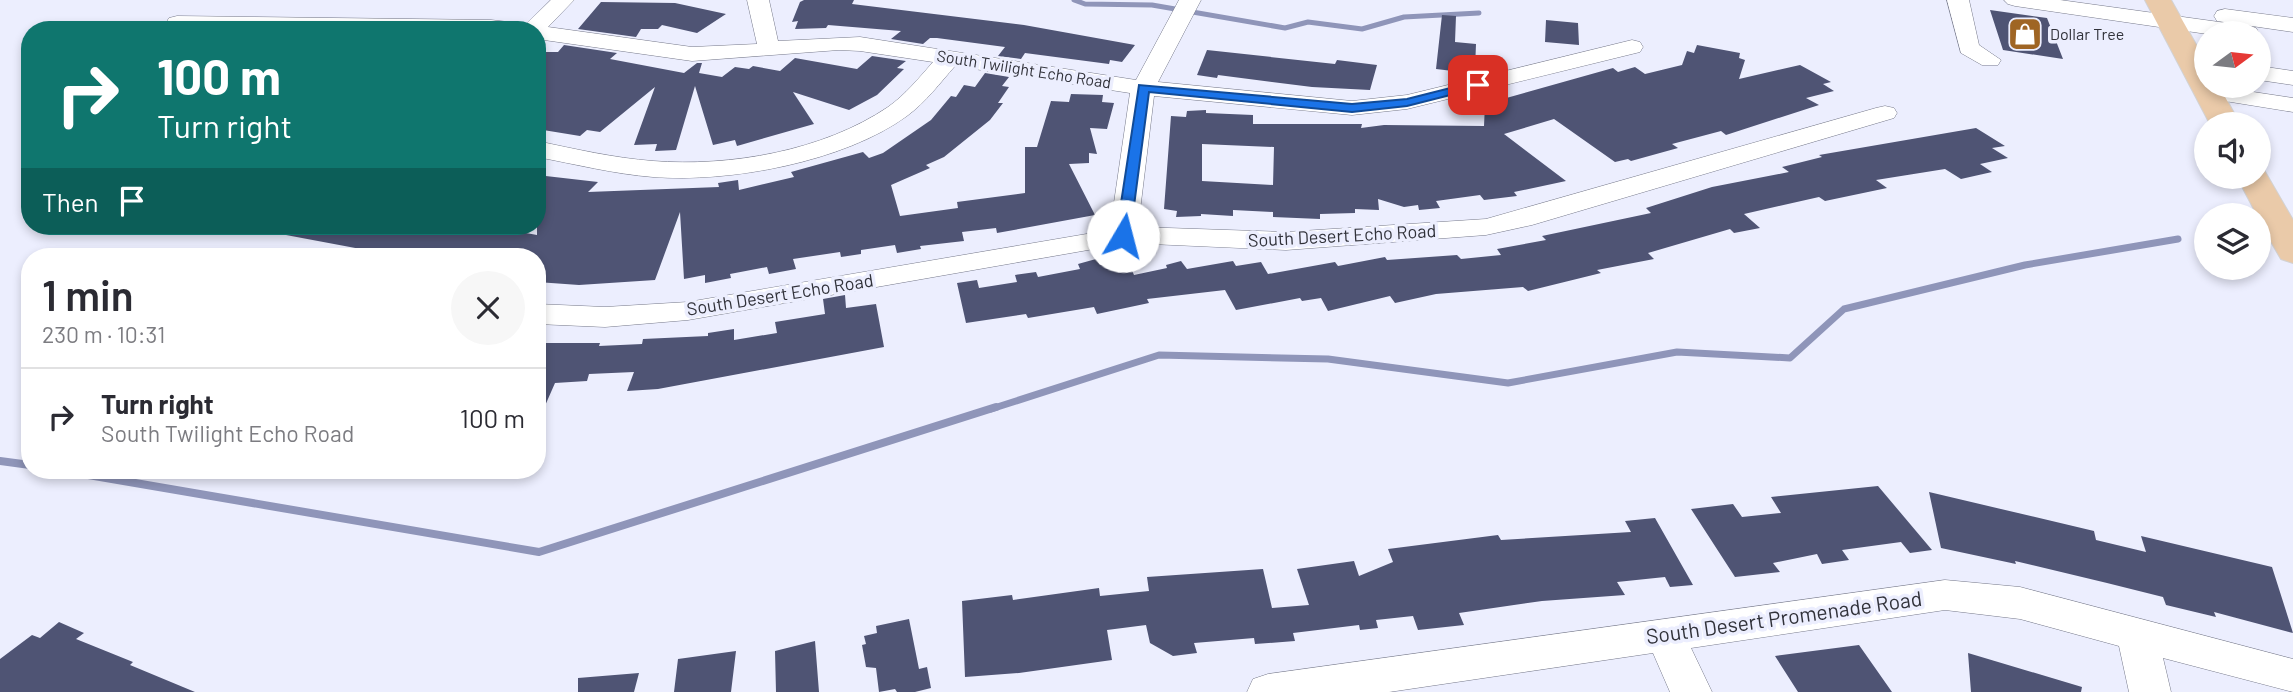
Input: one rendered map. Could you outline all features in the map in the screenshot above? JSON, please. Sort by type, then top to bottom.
[{"type":"main road","points":[[2163,9],[2194,60]]},
{"type":"main road","points":[[2259,189],[2293,252]]},
{"type":"street","points":[[541,21],[563,0]]},
{"type":"street","points":[[758,0],[769,49]]},
{"type":"street","points":[[1123,236],[1143,88],[1190,0]]},
{"type":"street","points":[[1958,0],[1969,48],[1990,60]]},
{"type":"street","points":[[2015,0],[2163,9],[2206,21]]},
{"type":"street","points":[[2105,0],[2293,25]]},
{"type":"street","name":"South Twilight Echo Road","points":[[546,33],[680,53],[714,55],[844,43],[1143,88],[1325,106],[1372,107],[1407,102],[1632,47]]},
{"type":"street","points":[[2273,63],[2293,40]]},
{"type":"street","points":[[546,150],[669,170],[746,163],[818,148],[845,140],[898,111],[950,57]]},
{"type":"street","points":[[2272,98],[2293,105]]},
{"type":"street","name":"South Desert Echo Road","points":[[546,314],[605,317],[688,312],[1123,236],[1286,241],[1486,227],[1522,219],[1885,113]]},
{"type":"street","name":"South Desert Promenade Road","points":[[1268,692],[1945,595],[2020,603],[2293,676]]},
{"type":"street","points":[[2137,634],[2150,692]]},
{"type":"street","points":[[1665,635],[1691,692]]},
{"type":"building","points":[[854,0],[852,4],[1024,25],[1135,45],[1122,62],[1110,60],[1109,64],[1025,53],[1021,59],[998,56],[1005,47],[937,38],[930,38],[923,44],[891,39],[901,31],[828,25],[826,28],[795,29],[798,21],[792,22],[800,2]]},
{"type":"building","points":[[601,2],[675,3],[726,14],[697,33],[662,25],[658,29],[641,29],[636,37],[578,29]]},
{"type":"building","name":"Dollar Tree","points":[[1990,10],[2047,18],[2063,59],[2003,50]]},
{"type":"building","points":[[1442,15],[1456,16],[1455,42],[1476,44],[1475,69],[1454,66],[1453,71],[1436,69]]},
{"type":"building","points":[[1546,20],[1578,23],[1579,45],[1545,42]]},
{"type":"building","points":[[564,45],[617,53],[610,59],[684,73],[697,63],[702,63],[699,73],[722,77],[735,67],[749,69],[753,66],[780,71],[795,58],[857,69],[872,56],[906,61],[897,68],[904,69],[877,95],[849,110],[793,92],[814,124],[737,146],[735,140],[713,145],[695,86],[676,150],[655,151],[657,144],[634,145],[655,87],[600,132],[587,130],[580,136],[546,130],[546,52],[558,52]]},
{"type":"building","points":[[1697,45],[1740,53],[1739,58],[1745,60],[1739,79],[1800,65],[1831,82],[1823,84],[1834,91],[1806,98],[1819,105],[1726,135],[1721,131],[1672,144],[1678,148],[1631,161],[1628,159],[1615,162],[1554,119],[1504,134],[1566,181],[1514,192],[1517,196],[1484,200],[1480,195],[1436,201],[1440,208],[1419,210],[1418,205],[1404,207],[1378,199],[1379,210],[1355,209],[1355,213],[1320,214],[1320,219],[1273,217],[1273,212],[1233,210],[1233,216],[1201,214],[1176,217],[1177,211],[1164,209],[1171,116],[1186,117],[1187,111],[1206,110],[1206,113],[1253,115],[1253,124],[1362,124],[1361,128],[1384,125],[1484,126],[1485,104],[1613,68],[1618,72],[1635,67],[1645,74],[1682,65],[1687,51],[1694,53]],"holes":[[[1202,144],[1274,147],[1273,185],[1202,181]]]},
{"type":"building","points":[[1207,50],[1335,64],[1337,60],[1377,65],[1370,90],[1312,87],[1218,75],[1217,78],[1197,75]]},
{"type":"building","points":[[985,73],[1009,77],[1002,86],[1009,87],[998,103],[1003,103],[990,120],[944,157],[926,165],[930,168],[891,185],[900,216],[958,208],[957,202],[1025,193],[1025,147],[1037,147],[1051,101],[1069,102],[1071,94],[1103,95],[1102,102],[1114,103],[1107,129],[1090,128],[1097,154],[1089,153],[1089,163],[1069,164],[1095,215],[997,233],[996,228],[962,232],[964,241],[920,246],[921,249],[897,253],[895,245],[861,250],[861,254],[841,257],[840,252],[793,259],[796,269],[769,274],[767,267],[730,274],[731,278],[705,283],[705,275],[684,279],[680,212],[655,280],[579,285],[546,283],[546,248],[355,248],[286,235],[546,235],[546,176],[598,182],[588,192],[719,187],[718,183],[738,180],[739,190],[794,177],[791,172],[863,152],[869,158],[883,153],[931,120],[951,96],[956,97],[964,85],[975,87]]},
{"type":"building","points":[[1976,128],[2005,146],[1992,148],[2008,158],[1980,164],[1992,172],[1961,179],[1945,169],[1876,180],[1887,188],[1825,201],[1819,197],[1744,214],[1760,228],[1734,233],[1730,229],[1648,253],[1654,259],[1597,270],[1601,273],[1528,291],[1523,287],[1436,294],[1395,303],[1390,296],[1328,311],[1321,298],[1302,301],[1300,298],[1236,310],[1225,290],[1147,299],[1149,303],[1097,314],[1094,307],[1028,318],[1026,314],[966,323],[957,283],[977,280],[979,288],[1017,282],[1015,275],[1036,272],[1038,277],[1080,269],[1078,264],[1096,259],[1100,265],[1127,259],[1134,275],[1167,268],[1166,265],[1181,261],[1187,269],[1233,261],[1236,266],[1261,262],[1268,274],[1335,262],[1338,266],[1385,257],[1387,260],[1457,255],[1461,259],[1501,255],[1497,249],[1546,240],[1542,236],[1651,213],[1646,208],[1712,187],[1789,172],[1782,167],[1822,157],[1819,155]]},
{"type":"building","points":[[845,295],[846,308],[876,304],[884,347],[658,389],[627,391],[634,372],[589,374],[587,381],[555,383],[546,404],[546,343],[600,343],[599,346],[642,344],[643,339],[708,336],[708,333],[734,329],[734,340],[777,333],[775,322],[825,314],[823,299]]},
{"type":"building","points":[[1878,486],[1932,550],[1910,553],[1901,542],[1842,550],[1849,560],[1822,564],[1817,554],[1773,563],[1780,572],[1735,577],[1691,509],[1733,504],[1742,517],[1781,513],[1771,497]]},
{"type":"building","points":[[1929,492],[2094,531],[2096,540],[2146,552],[2141,536],[2272,567],[2293,633],[2214,612],[2216,617],[2166,605],[2163,597],[2107,583],[2015,561],[2016,564],[1941,548]]},
{"type":"building","points":[[1655,518],[1693,585],[1670,587],[1665,577],[1617,582],[1625,595],[1542,601],[1459,613],[1464,625],[1418,630],[1413,616],[1376,620],[1378,628],[1360,630],[1359,625],[1293,633],[1295,641],[1255,644],[1254,638],[1194,643],[1197,653],[1173,656],[1150,643],[1146,625],[1107,630],[1112,660],[1019,673],[965,677],[962,601],[1012,595],[1013,600],[1099,588],[1100,596],[1149,591],[1147,577],[1263,569],[1272,608],[1309,605],[1297,569],[1354,561],[1359,576],[1393,562],[1388,549],[1498,535],[1501,540],[1631,532],[1625,521]]},
{"type":"building","points":[[909,619],[919,669],[927,667],[931,688],[915,692],[897,692],[895,689],[879,692],[876,668],[866,667],[862,645],[866,644],[864,636],[877,633],[876,626]]},
{"type":"building","points":[[59,622],[84,633],[76,639],[133,662],[130,665],[195,692],[0,692],[0,659],[32,635],[40,638]]},
{"type":"building","points":[[815,641],[819,692],[776,692],[775,651]]},
{"type":"building","points":[[1859,645],[1892,692],[1798,692],[1775,656]]},
{"type":"building","points":[[736,651],[731,692],[674,692],[678,659]]},
{"type":"building","points":[[1968,653],[2082,687],[2081,692],[1971,692]]},
{"type":"building","points":[[639,673],[634,692],[578,692],[578,678]]},
{"type":"waterway","points":[[1074,0],[1085,4],[1152,5],[1285,28],[1308,22],[1362,29],[1404,17],[1479,13]]},
{"type":"waterway","points":[[991,409],[1159,355],[1328,359],[1508,383],[1677,352],[1790,358],[1844,309],[2025,265],[2178,239]]},
{"type":"waterway","points":[[112,479],[539,552],[996,407]]},
{"type":"waterway","points":[[0,461],[21,464]]},
{"type":"place","name":"Dollar Tree","points":[[2025,34]]},
{"type":"route","points":[[1123,236],[1143,88],[1352,108],[1407,102],[1478,85]]}]
